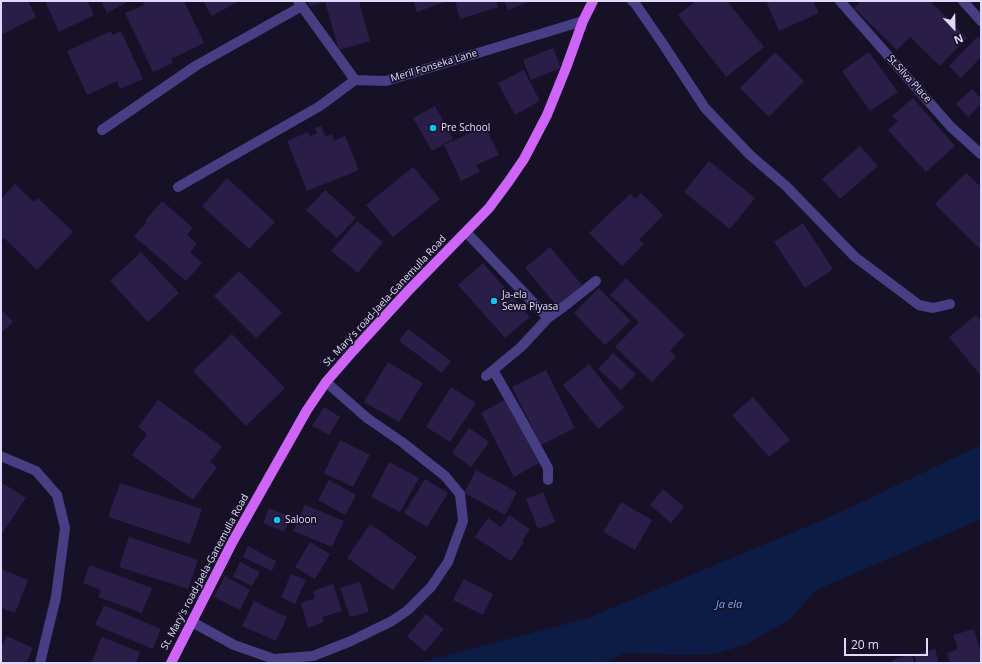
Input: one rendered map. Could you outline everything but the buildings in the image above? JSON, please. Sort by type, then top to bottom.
[{"type":"main road","name":"St. Mary's road-Jaela-Ganemulla Road","points":[[171,663],[233,541],[307,410],[326,382],[353,350],[408,291],[489,208],[524,159],[546,115],[566,68],[583,21],[593,1]]},
{"type":"street","points":[[632,1],[661,41],[705,108],[750,155],[786,186],[855,256],[918,305],[933,308],[950,304]]},
{"type":"street","name":"St.Silva Place","points":[[840,1],[951,127],[981,154]]},
{"type":"street","points":[[963,1],[981,21]]},
{"type":"street","points":[[102,130],[196,65],[300,4],[355,80],[320,106],[178,187]]},
{"type":"street","name":"Meril Fonseka Lane","points":[[355,80],[386,81],[583,21]]},
{"type":"street","points":[[466,232],[548,318]]},
{"type":"street","points":[[548,480],[548,468],[520,417],[490,373],[521,347],[548,318],[596,281]]},
{"type":"street","points":[[192,622],[234,645],[274,659],[313,656],[351,641],[392,621],[408,610],[431,587],[448,562],[463,521],[460,494],[445,476],[402,442],[367,418],[326,382]]},
{"type":"street","points":[[1,457],[36,471],[57,495],[65,528],[56,597],[40,663]]},
{"type":"water","name":"Ja ela","points":[[981,445],[981,519],[816,590],[790,619],[747,644],[715,654],[686,655],[626,653],[602,663],[418,663],[588,618],[830,517]]},
{"type":"place","name":"Pre School","points":[[433,128]]},
{"type":"place","name":"Ja-ela Sewa Piyasa","points":[[494,301]]},
{"type":"place","name":"Saloon","points":[[277,520]]}]
